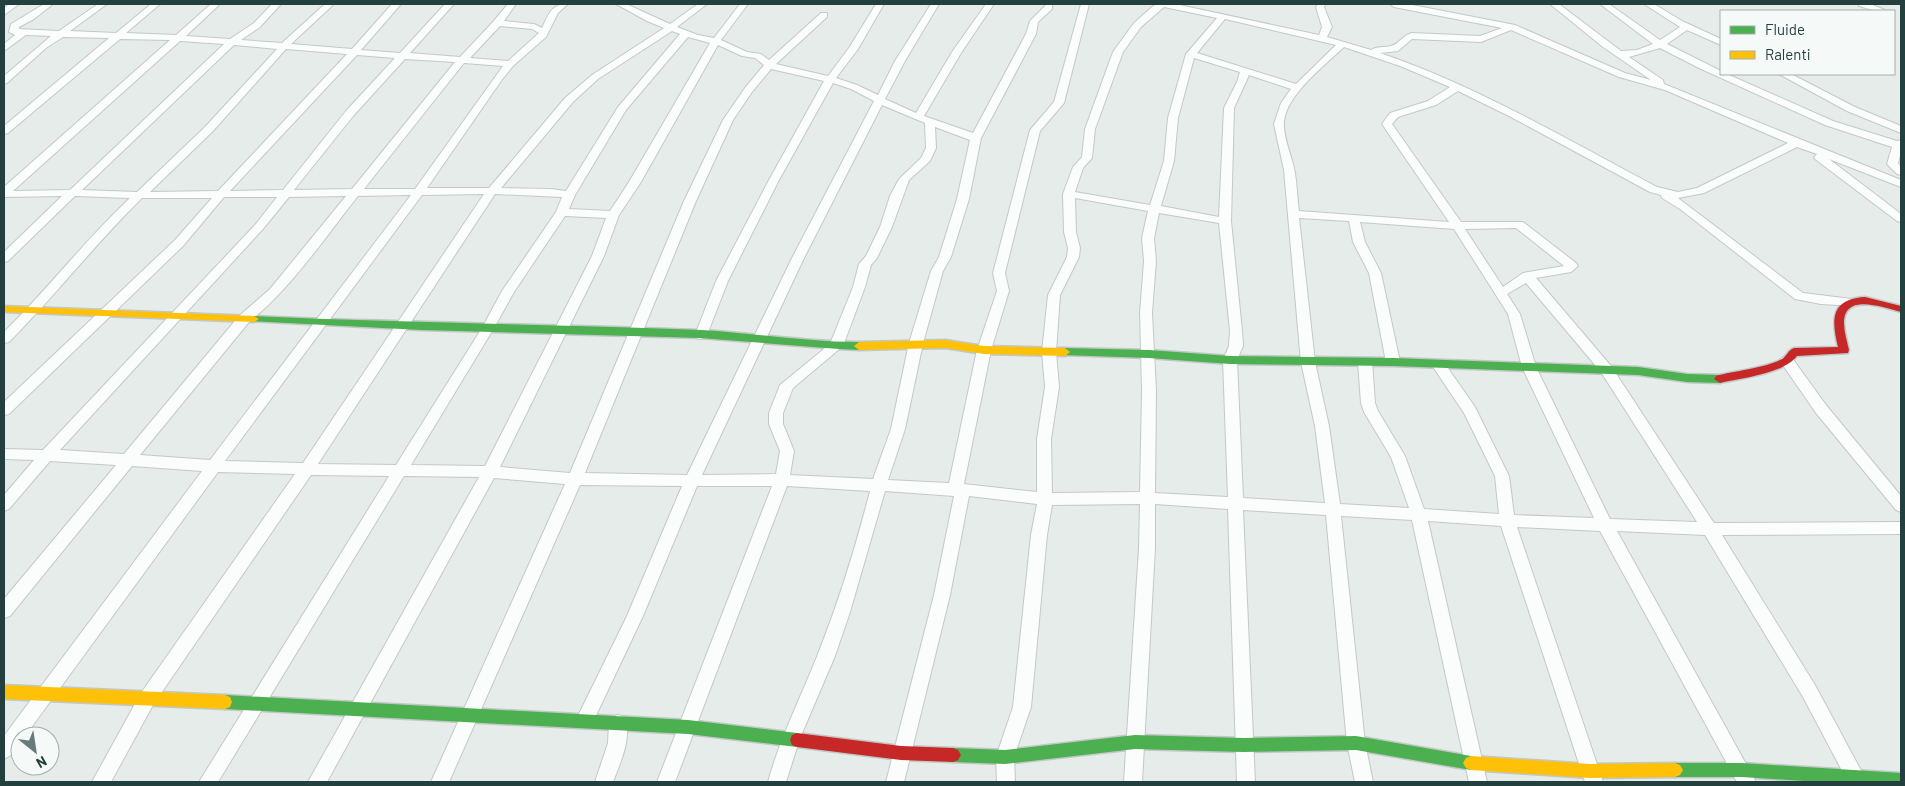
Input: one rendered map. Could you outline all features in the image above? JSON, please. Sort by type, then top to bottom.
[{"type":"street","points":[[4,12],[16,4]]},
{"type":"street","points":[[49,4],[14,26],[14,32],[178,38],[510,64]]},
{"type":"street","points":[[4,81],[43,46],[103,4]]},
{"type":"street","points":[[4,131],[156,4]]},
{"type":"street","points":[[4,194],[216,4]]},
{"type":"street","points":[[4,258],[232,42],[257,25],[277,4]]},
{"type":"street","points":[[4,340],[35,309],[69,268],[208,129],[284,46],[330,4]]},
{"type":"street","points":[[4,410],[108,313],[179,243],[221,194],[397,4]]},
{"type":"street","points":[[4,505],[47,455],[259,227],[350,113],[450,4]]},
{"type":"street","points":[[4,611],[244,319],[259,308],[355,193],[443,82],[498,23],[512,4]]},
{"type":"street","points":[[4,750],[419,192],[510,64],[540,38],[554,12],[564,4]]},
{"type":"street","points":[[620,4],[696,37],[716,41],[745,54],[758,56],[769,65],[797,73],[830,79],[854,87],[924,120],[976,138]]},
{"type":"street","points":[[635,12],[647,4]]},
{"type":"street","points":[[101,782],[147,699],[305,468],[346,413],[492,192],[569,100],[595,77],[703,4]]},
{"type":"street","points":[[318,782],[357,708],[490,472],[563,330],[598,256],[613,215],[635,182],[716,41],[744,4]]},
{"type":"street","points":[[701,335],[726,273],[774,180],[830,79],[853,49],[880,4]]},
{"type":"street","points":[[585,720],[635,616],[692,480],[798,258],[879,100],[934,4]]},
{"type":"street","points":[[666,782],[782,480],[788,451],[776,424],[776,413],[787,385],[836,346],[865,264],[871,258],[886,228],[896,196],[904,179],[926,159],[931,148],[924,120],[957,52],[990,4]]},
{"type":"street","points":[[894,782],[942,595],[984,350],[1004,291],[999,274],[1035,130],[1059,103],[1085,4]]},
{"type":"street","points":[[1006,782],[1005,757],[1022,707],[1039,535],[1046,499],[1044,439],[1052,387],[1049,352],[1054,295],[1073,257],[1074,248],[1070,232],[1069,194],[1078,167],[1087,158],[1090,128],[1118,52],[1124,41],[1150,12],[1162,4],[1322,37],[1365,50],[1457,87],[1684,207],[1800,296],[1821,300],[1873,301],[1901,309]]},
{"type":"street","points":[[1322,4],[1320,7],[1327,27],[1322,37]]},
{"type":"street","points":[[1394,4],[1438,7],[1512,27],[1622,75],[1668,88],[1901,184]]},
{"type":"street","points":[[1554,4],[1619,54],[1668,88]]},
{"type":"street","points":[[1604,4],[1662,45],[1720,74]]},
{"type":"street","points":[[1648,4],[1686,26],[1720,42]]},
{"type":"street","points":[[1862,4],[1881,10]]},
{"type":"street","points":[[778,782],[790,738],[826,656],[842,612],[869,525],[879,485],[898,429],[916,344],[937,271],[945,257],[962,199],[976,138],[1031,34],[1034,21],[1049,7]]},
{"type":"street","points":[[440,782],[468,714],[575,478],[667,253],[728,120],[748,90],[769,65],[824,15]]},
{"type":"street","points":[[1133,782],[1147,548],[1149,354],[1146,312],[1150,261],[1148,238],[1169,161],[1173,118],[1191,54],[1223,16]]},
{"type":"street","points":[[498,23],[534,28],[544,32]]},
{"type":"street","points":[[1619,54],[1632,55],[1662,45],[1686,26]]},
{"type":"street","points":[[1365,50],[1395,49],[1408,37],[1412,36],[1481,39],[1512,27]]},
{"type":"street","points":[[208,782],[398,471],[488,328],[508,291],[562,212],[569,195],[622,109],[687,32]]},
{"type":"street","points":[[4,48],[23,33]]},
{"type":"street","points":[[1342,44],[1298,88],[1279,118],[1295,214],[1308,362],[1322,426],[1332,499],[1356,743],[1364,782]]},
{"type":"street","points":[[1191,54],[1298,88]]},
{"type":"street","points":[[1245,70],[1244,81],[1230,99],[1226,221],[1236,331],[1236,346],[1230,360],[1246,782]]},
{"type":"street","points":[[1722,75],[1829,123],[1900,144],[1892,164],[1901,172]]},
{"type":"street","points":[[1786,75],[1851,109],[1898,129]]},
{"type":"street","points":[[1457,87],[1432,103],[1394,115],[1387,124],[1457,226],[1514,314],[1529,367],[1605,525],[1744,776]]},
{"type":"street","points":[[1654,190],[1678,195],[1700,191],[1800,144]]},
{"type":"street","points":[[1800,144],[1901,220]]},
{"type":"street","points":[[4,194],[551,192],[569,195]]},
{"type":"street","points":[[1069,194],[1226,221]]},
{"type":"street","points":[[562,212],[613,215]]},
{"type":"street","points":[[1295,214],[1457,226],[1519,224],[1572,266],[1567,269],[1527,276],[1511,288],[1501,292]]},
{"type":"street","points":[[1354,219],[1359,242],[1375,273],[1393,362]]},
{"type":"street","points":[[1527,276],[1606,369],[1710,529],[1809,691],[1850,778]]},
{"type":"street","points":[[4,308],[178,315],[321,324],[636,332],[760,338],[836,346],[945,344],[984,350],[1149,354],[1230,360],[1393,362],[1606,369],[1638,371],[1687,378],[1720,379],[1754,372],[1787,361],[1794,352],[1844,350],[1839,317],[1844,307],[1852,302]]},
{"type":"street","points":[[1787,361],[1821,409],[1901,506]]},
{"type":"street","points":[[1365,362],[1368,403],[1371,412],[1398,456],[1419,516],[1478,782]]},
{"type":"street","points":[[1438,364],[1470,411],[1502,476],[1507,521],[1592,776]]},
{"type":"street","points":[[4,454],[214,466],[490,472],[575,478],[782,480],[959,490],[1046,499],[1147,498],[1419,516],[1605,525],[1710,529],[1901,528]]},
{"type":"street","points":[[4,692],[256,705],[357,708],[688,727],[901,753],[1005,757],[1134,742],[1244,745],[1356,743],[1474,764],[1592,776],[1744,776],[1901,780]]},
{"type":"street","points":[[604,782],[617,743],[618,723]]},
{"type":"traffic: fast","points":[[254,319],[700,334],[819,345],[859,346]]},
{"type":"traffic: fast","points":[[1065,352],[1149,354],[1230,360],[1393,362],[1638,371],[1687,378],[1720,379]]},
{"type":"traffic: fast","points":[[225,702],[688,727],[797,740]]},
{"type":"traffic: fast","points":[[953,755],[1005,757],[1135,742],[1243,745],[1356,743],[1471,763]]},
{"type":"traffic: fast","points":[[1675,770],[1742,770],[1901,780]]},
{"type":"traffic: slow","points":[[4,309],[254,319]]},
{"type":"traffic: slow","points":[[859,346],[945,344],[984,350],[1065,352]]},
{"type":"traffic: slow","points":[[4,692],[225,702]]},
{"type":"traffic: slow","points":[[1471,763],[1590,771],[1675,770]]},
{"type":"traffic: jam","points":[[1720,379],[1754,372],[1787,361],[1794,352],[1844,350],[1839,330],[1839,318],[1842,309],[1848,304],[1856,301],[1865,301],[1901,309]]},
{"type":"traffic: jam","points":[[797,740],[901,753],[953,755]]}]
